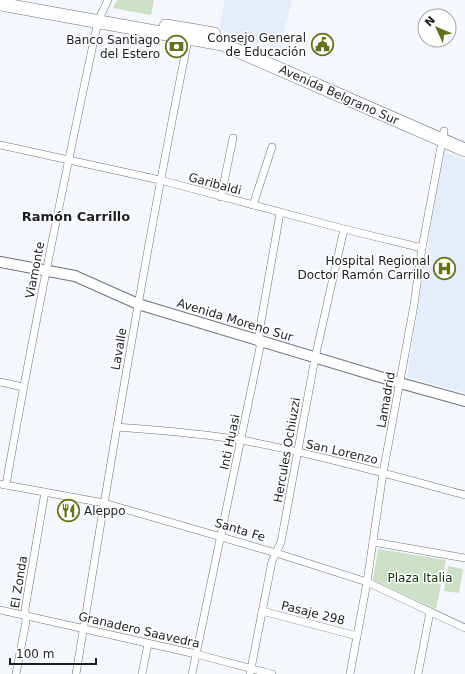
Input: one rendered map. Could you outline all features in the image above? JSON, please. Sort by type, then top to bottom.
[{"type":"highway","name":"Avenida Belgrano Sur","points":[[27,0],[100,18]]},
{"type":"highway","name":"Avenida Belgrano Sur","points":[[0,4],[100,18],[190,34],[216,34],[443,136],[465,150]]},
{"type":"highway","name":"Avenida Belgrano Sur","points":[[443,136],[465,140]]},
{"type":"street","name":"Viamonte","points":[[3,484],[68,161],[100,18],[108,0]]},
{"type":"street","name":"Lavalle","points":[[76,674],[160,180],[190,34]]},
{"type":"street","name":"Lamadrid","points":[[350,674],[373,542],[383,473],[443,136]]},
{"type":"street","points":[[221,197],[233,138]]},
{"type":"street","name":"Garibaldi","points":[[0,145],[160,180],[344,229],[422,248]]},
{"type":"street","points":[[253,205],[272,147]]},
{"type":"street","name":"Inti Huasi","points":[[192,674],[260,347],[259,333],[280,212]]},
{"type":"street","name":"Hercules Ochiuzzi","points":[[250,671],[272,561],[281,542],[315,358],[344,229]]},
{"type":"street","name":"Avenida Moreno Sur","points":[[0,262],[82,278],[138,304],[315,358],[465,401]]},
{"type":"street","points":[[0,382],[23,386]]},
{"type":"street","name":"San Lorenzo","points":[[117,427],[153,429],[241,441],[383,473],[465,495]]},
{"type":"street","name":"Santa Fe","points":[[3,484],[104,503],[276,553],[366,582],[465,628]]},
{"type":"street","name":"El Zonda","points":[[16,674],[26,621],[25,609],[45,492]]},
{"type":"street","points":[[373,542],[465,558]]},
{"type":"street","name":"Granadero Saavedra","points":[[0,610],[196,654],[250,671],[272,674]]},
{"type":"street","name":"Pasaje 298","points":[[262,612],[357,636]]},
{"type":"street","points":[[418,674],[430,612]]},
{"type":"street","points":[[142,674],[148,644]]},
{"type":"shaded area","points":[[225,0],[292,0],[280,50],[219,29]]},
{"type":"shaded area","name":"Hospital Regional Doctor Ramón Carrillo","points":[[443,151],[465,160],[465,393],[407,377]]},
{"type":"green space","points":[[117,0],[154,0],[151,15],[113,8]]},
{"type":"green space","name":"Plaza Italia","points":[[378,549],[446,560],[436,609],[373,580]]},
{"type":"green space","points":[[448,566],[463,569],[459,593],[444,591]]},
{"type":"place","name":"Consejo General de Educación","points":[[322,45]]},
{"type":"place","name":"Banco Santiago del Estero","points":[[176,47]]},
{"type":"place","name":"Hospital Regional Doctor Ramón Carrillo","points":[[445,268]]},
{"type":"place","name":"Aleppo","points":[[69,511]]},
{"type":"district","name":"Ramón Carrillo","points":[[76,216]]}]
